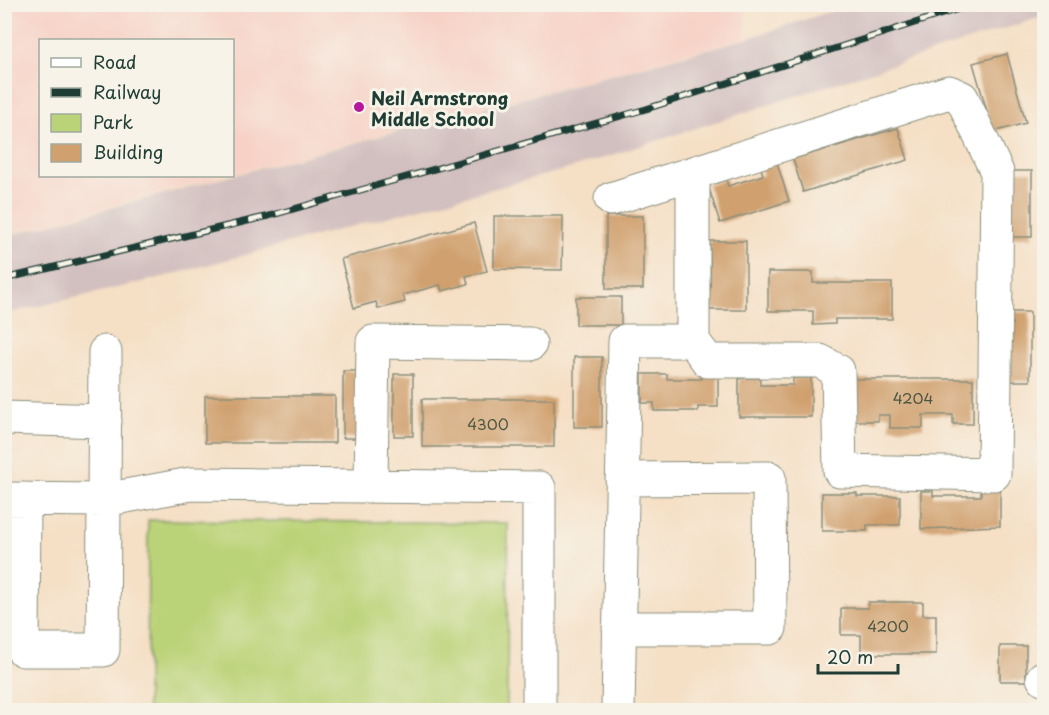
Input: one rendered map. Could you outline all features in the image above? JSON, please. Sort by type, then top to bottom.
[{"type":"lane","points":[[611,199],[949,92],[962,98],[997,172],[994,474],[840,471],[838,371],[820,361],[708,361],[693,341],[693,174]]},
{"type":"lane","points":[[618,711],[625,341],[693,341]]},
{"type":"lane","points":[[371,486],[373,342],[530,344]]},
{"type":"lane","points":[[105,352],[105,420],[104,500],[103,650],[23,650],[14,499],[104,500],[191,484],[539,488],[539,711]]},
{"type":"lane","points":[[4,418],[105,420]]},
{"type":"lane","points":[[619,628],[770,628],[769,478],[622,479]]},
{"type":"shaded area","name":"Neil Armstrong Middle School","points":[[5,4],[746,4],[745,38],[234,174],[234,39],[39,39],[39,177],[222,177],[5,234]]},
{"type":"shaded area","points":[[853,4],[1044,5],[1044,16],[575,167],[151,280],[5,314],[5,236],[227,177],[234,177],[234,175],[749,38]]},
{"type":"green space","points":[[148,520],[508,523],[507,710],[147,710]]},
{"type":"building","points":[[1007,54],[1026,123],[993,132],[973,63]]},
{"type":"building","points":[[898,128],[908,160],[803,192],[793,159]]},
{"type":"building","points":[[777,163],[789,201],[720,223],[708,185],[726,179],[728,186],[763,175],[761,168]]},
{"type":"building","points":[[1002,171],[1032,171],[1032,237],[1002,237]]},
{"type":"building","points":[[494,216],[563,216],[562,270],[494,269]]},
{"type":"building","points":[[606,216],[643,216],[643,289],[606,289]]},
{"type":"building","points":[[474,223],[487,271],[466,276],[468,284],[442,291],[440,285],[403,295],[405,302],[378,309],[376,302],[354,308],[341,259]]},
{"type":"building","points":[[710,241],[746,241],[746,310],[705,310],[705,290],[710,290]]},
{"type":"building","points":[[768,272],[813,272],[813,283],[892,283],[892,319],[835,319],[835,324],[813,325],[813,311],[768,311]]},
{"type":"building","points":[[576,297],[621,297],[621,325],[576,325]]},
{"type":"building","points":[[1000,312],[1030,312],[1030,381],[1000,381]]},
{"type":"building","points":[[574,357],[602,357],[602,427],[574,427]]},
{"type":"building","points":[[343,371],[363,371],[363,438],[343,438]]},
{"type":"building","points":[[702,373],[718,373],[718,407],[698,407],[698,411],[654,411],[654,403],[642,403],[642,374],[667,374],[667,379],[702,379]]},
{"type":"building","points":[[394,374],[413,374],[413,436],[394,436]]},
{"type":"building","points":[[739,378],[760,378],[760,385],[793,385],[793,378],[811,378],[811,417],[739,417]]},
{"type":"building","points":[[854,379],[973,379],[973,424],[953,424],[953,415],[923,415],[923,428],[890,428],[890,415],[878,415],[878,421],[854,421]]},
{"type":"building","points":[[205,396],[335,396],[335,443],[205,443]]},
{"type":"building","points":[[422,399],[554,399],[554,447],[422,447]]},
{"type":"building","points":[[981,488],[1000,488],[1000,526],[921,529],[921,491],[933,491],[933,496],[981,496]]},
{"type":"building","points":[[822,493],[900,496],[900,525],[867,525],[867,531],[822,531]]},
{"type":"building","points":[[868,602],[923,602],[923,615],[936,615],[936,654],[861,654],[861,635],[841,635],[841,608],[868,608]]},
{"type":"building","points":[[1000,646],[1026,646],[1026,681],[1000,681]]},
{"type":"railway","points":[[4,279],[269,216],[646,109],[974,4]]},
{"type":"place","name":"Neil Armstrong Middle School","points":[[359,107]]}]
